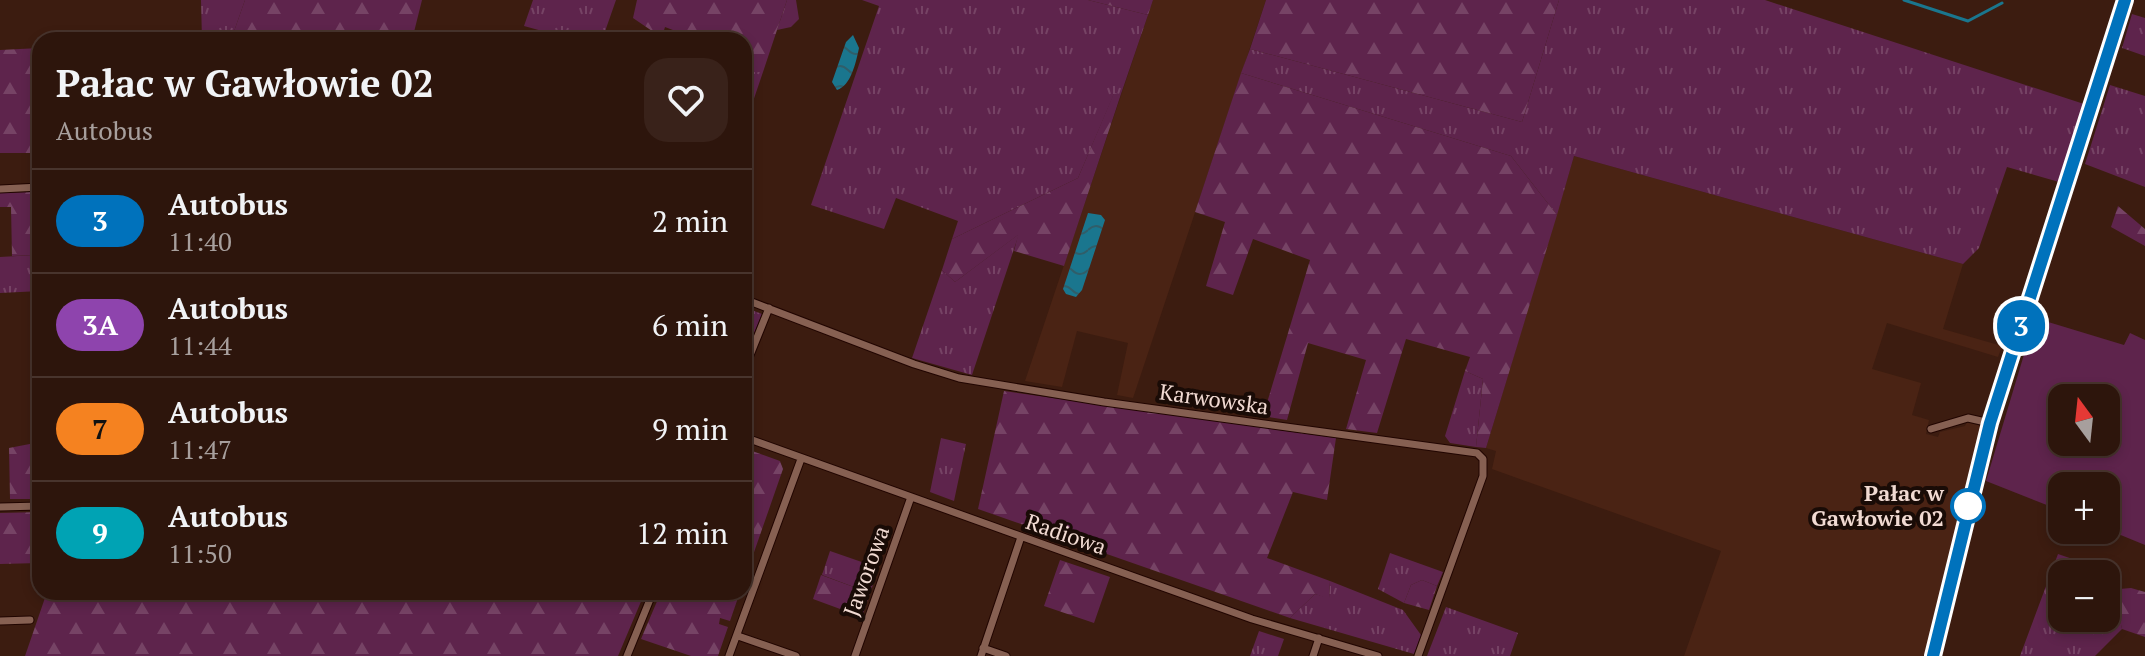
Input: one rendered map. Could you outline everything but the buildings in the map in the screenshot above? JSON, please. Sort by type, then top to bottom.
[{"type":"street","points":[[1933,656],[1990,423],[2125,0]]},
{"type":"street","points":[[0,189],[32,187]]},
{"type":"street","name":"Karwowska","points":[[752,302],[914,364],[985,383],[1477,453],[1483,459],[1483,476],[1418,656]]},
{"type":"street","points":[[752,350],[769,308]]},
{"type":"street","points":[[1931,429],[1968,418],[1990,423]]},
{"type":"street","name":"Radiowa","points":[[752,440],[1252,619],[1378,656]]},
{"type":"street","points":[[752,597],[801,459]]},
{"type":"street","name":"Jaworowa","points":[[855,656],[911,497]]},
{"type":"street","points":[[0,507],[32,506]]},
{"type":"street","points":[[1006,656],[982,652],[1021,537]]},
{"type":"street","points":[[627,656],[650,600]]},
{"type":"street","points":[[729,656],[751,600]]},
{"type":"street","points":[[0,621],[30,620]]},
{"type":"street","points":[[738,636],[796,656]]},
{"type":"street","points":[[1313,656],[1319,638]]},
{"type":"shaded area","points":[[1153,0],[1266,0],[1133,398],[1117,395],[1128,343],[1077,331],[1062,387],[1025,381]]},
{"type":"shaded area","points":[[1574,156],[1963,264],[1943,329],[2002,346],[1998,357],[1887,323],[1872,369],[1921,383],[1912,415],[1929,420],[1926,434],[1938,437],[1940,432],[1965,426],[1967,422],[1979,425],[1981,431],[1925,656],[1684,656],[1721,551],[1492,469],[1496,451],[1486,448]]},
{"type":"green space","points":[[201,0],[245,0],[234,32],[202,32]]},
{"type":"green space","points":[[245,0],[422,0],[414,32],[234,32]]},
{"type":"green space","points":[[533,0],[616,0],[605,32],[546,32],[524,26]]},
{"type":"green space","points":[[637,0],[787,0],[763,72],[752,72],[752,32],[678,32],[665,27],[663,32],[654,32],[633,18]]},
{"type":"green space","points":[[787,0],[796,0],[799,19],[791,27],[777,30]]},
{"type":"green space","points":[[862,0],[1088,0],[1148,15],[1121,94],[1114,94],[1078,178],[952,239],[958,221],[896,198],[884,229],[811,205],[879,6]]},
{"type":"green space","points":[[1088,0],[1153,0],[1148,15]]},
{"type":"green space","points":[[1266,0],[1559,0],[1522,122],[1250,49]]},
{"type":"green space","points":[[1559,0],[1765,0],[2084,104],[2059,182],[2007,167],[1979,248],[1963,264],[1574,156],[1557,215],[1511,156],[1241,73],[1250,49],[1522,122]]},
{"type":"green space","points":[[2132,14],[2145,18],[2145,56],[2122,48]]},
{"type":"green space","points":[[32,48],[32,153],[0,153],[0,50]]},
{"type":"green space","points":[[752,72],[763,72],[752,104]]},
{"type":"green space","points":[[1241,73],[1511,156],[1557,215],[1486,448],[1476,447],[1483,379],[1465,371],[1470,357],[1406,339],[1377,433],[1346,429],[1366,360],[1308,343],[1287,420],[1263,416],[1310,260],[1253,239],[1233,295],[1206,286],[1225,222],[1195,212]]},
{"type":"green space","points":[[2110,85],[2145,96],[2145,187],[2085,164]]},
{"type":"green space","points":[[1114,93],[1121,94],[1064,266],[1014,251],[1018,235],[955,282],[942,270],[952,239],[1078,178]]},
{"type":"green space","points":[[32,192],[32,255],[12,256],[11,207],[0,207],[0,193]]},
{"type":"green space","points":[[2118,206],[2145,229],[2145,246],[2111,227]]},
{"type":"green space","points":[[1019,234],[972,375],[912,358],[942,270],[955,282]]},
{"type":"green space","points":[[32,255],[32,291],[0,293],[0,257]]},
{"type":"green space","points":[[752,310],[762,314],[752,338]]},
{"type":"green space","points":[[2035,318],[2124,345],[2130,333],[2145,340],[2145,545],[2120,535],[2120,472],[2048,472],[2048,505],[1986,481]]},
{"type":"green space","points":[[1465,371],[1483,379],[1476,447],[1450,443],[1445,436]]},
{"type":"green space","points":[[1004,391],[1336,438],[1327,500],[1293,492],[1267,558],[1330,581],[1329,599],[1315,594],[1290,618],[978,509]]},
{"type":"green space","points":[[941,438],[966,444],[954,501],[930,492]]},
{"type":"green space","points":[[32,444],[32,499],[10,499],[9,448]]},
{"type":"green space","points":[[752,451],[780,461],[783,469],[752,558]]},
{"type":"green space","points":[[32,512],[32,563],[0,564],[0,513]]},
{"type":"green space","points":[[830,551],[879,568],[870,593],[822,575]]},
{"type":"green space","points":[[1390,553],[1443,572],[1437,586],[1422,580],[1411,585],[1404,603],[1378,589]]},
{"type":"green space","points":[[2058,554],[2075,560],[2056,560]]},
{"type":"green space","points":[[1060,560],[1110,577],[1094,623],[1044,606]]},
{"type":"green space","points":[[821,575],[870,593],[862,617],[813,599]]},
{"type":"green space","points":[[1422,580],[1437,586],[1429,610],[1404,603],[1411,585]]},
{"type":"green space","points":[[1330,581],[1403,610],[1421,635],[1414,654],[1290,618],[1315,594],[1329,598]]},
{"type":"green space","points":[[2048,581],[2048,632],[2119,632],[2095,656],[2020,656]]},
{"type":"green space","points":[[2120,589],[2145,592],[2145,637],[2122,629]]},
{"type":"green space","points":[[44,600],[642,600],[618,656],[25,656]]},
{"type":"green space","points":[[658,600],[737,600],[730,621],[720,618],[719,624],[728,627],[718,656],[691,656],[641,639]]},
{"type":"green space","points":[[1446,607],[1518,633],[1510,656],[1427,656]]},
{"type":"green space","points":[[1259,631],[1284,639],[1278,656],[1250,656]]},
{"type":"water","points":[[853,35],[859,48],[854,66],[846,84],[837,90],[832,82],[846,42]]},
{"type":"water","points":[[1088,213],[1101,215],[1105,220],[1082,290],[1076,297],[1066,294],[1063,289]]},
{"type":"waterway","points":[[1904,0],[1968,21],[2002,3]]},
{"type":"bus line","name":"3","points":[[1933,656],[1956,551],[1990,423],[2125,0]]},
{"type":"place","name":"Pałac w Gawłowie 02","points":[[1968,506]]}]
